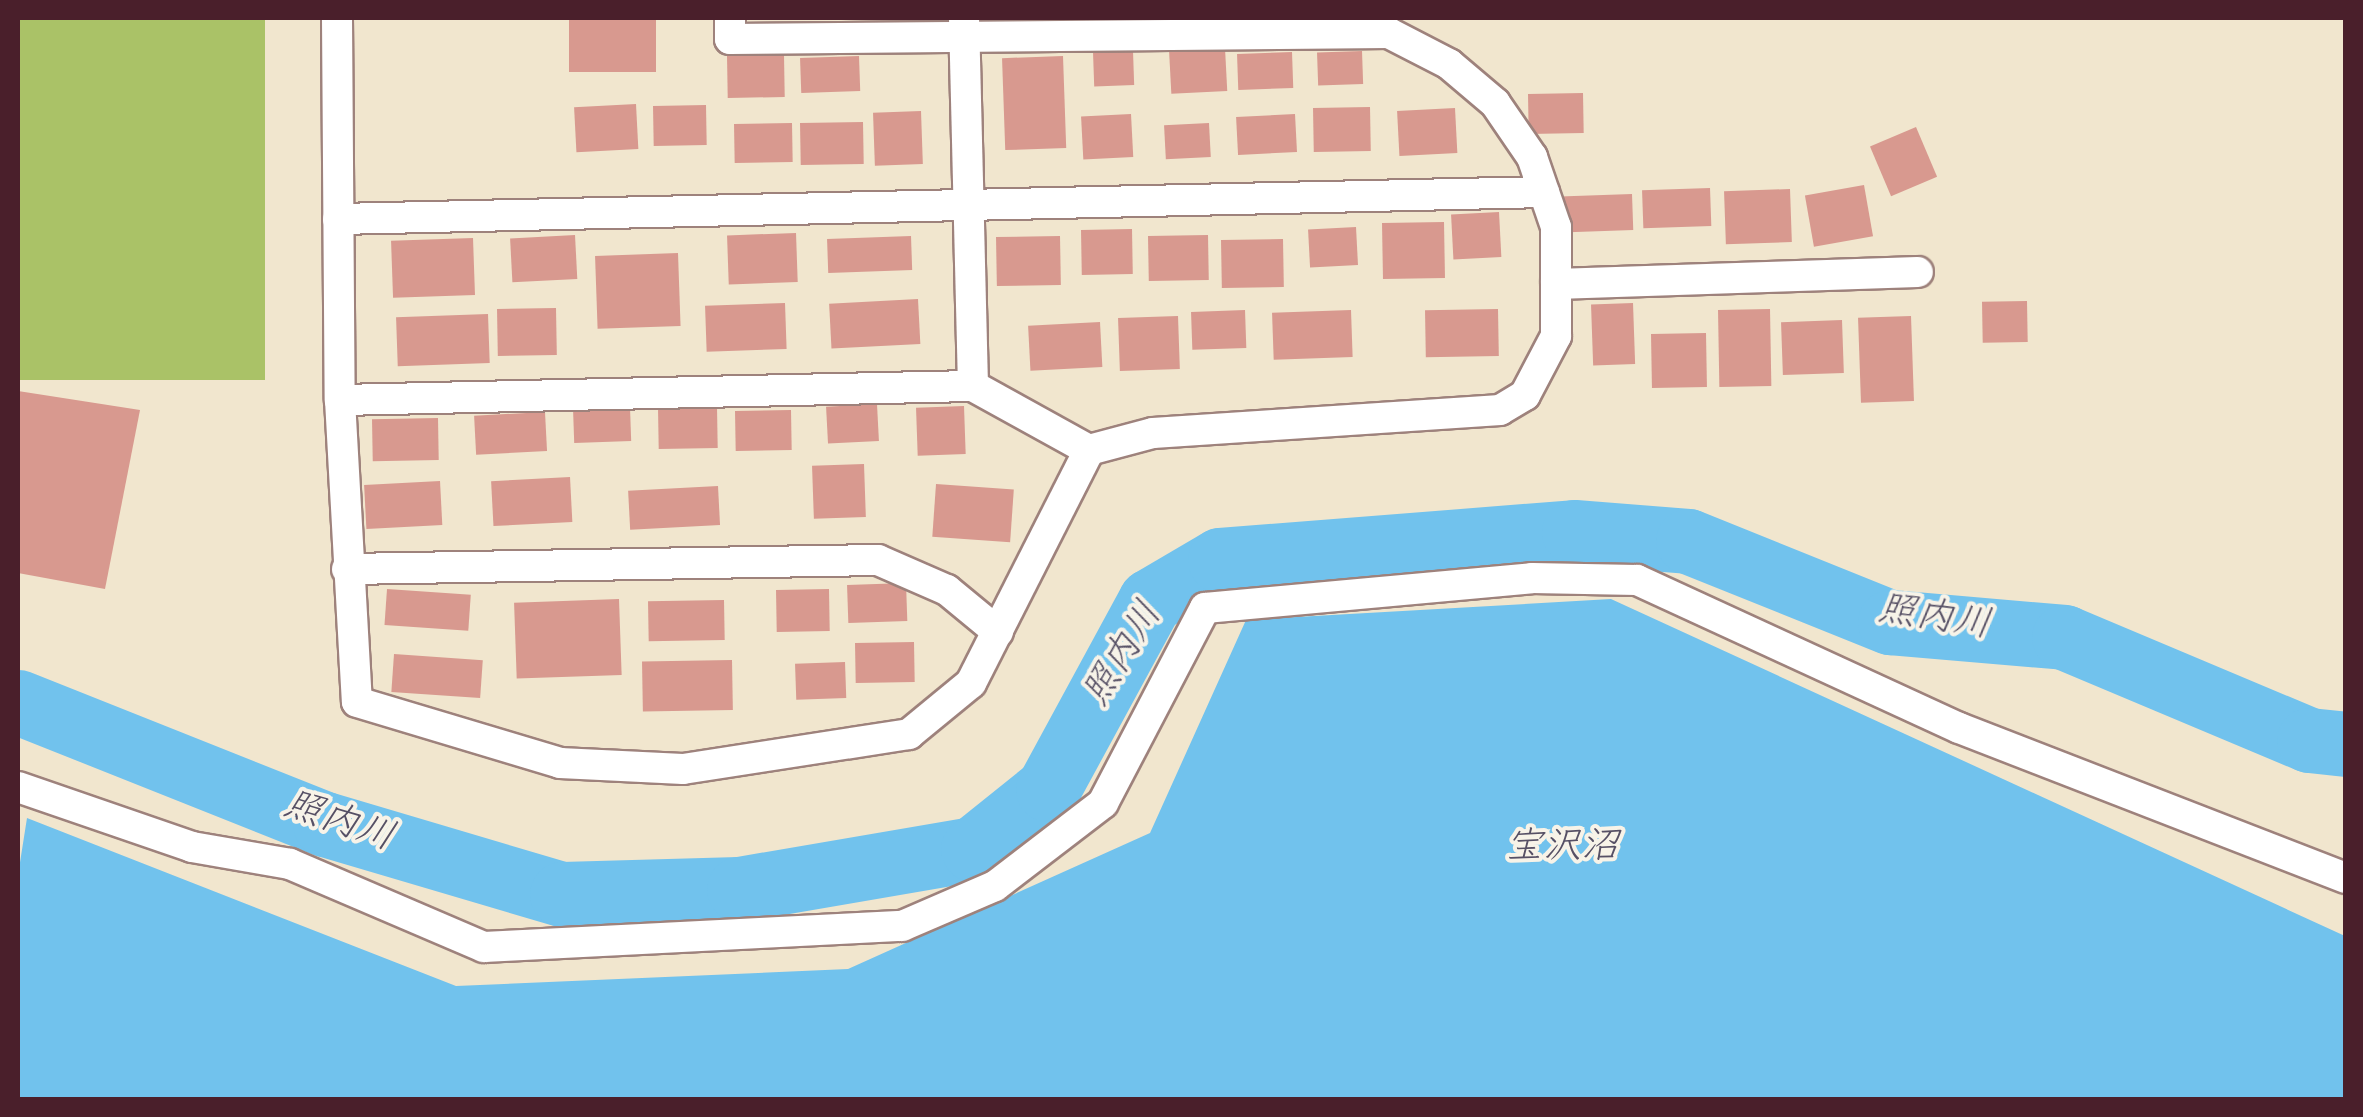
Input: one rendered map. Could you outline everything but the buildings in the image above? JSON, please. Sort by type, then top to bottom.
[{"type":"street","points":[[336,18],[340,400],[357,702],[605,770],[786,758],[909,734],[952,706],[998,632],[1089,450]]},
{"type":"street","points":[[340,400],[973,386],[1089,450],[1153,433],[1500,410],[1543,367],[1556,336],[1556,227],[1544,192],[1496,103],[1449,64],[1389,33],[1303,25],[964,25],[730,39],[730,18]]},
{"type":"street","points":[[964,25],[973,386]]},
{"type":"street","points":[[338,218],[1544,192]]},
{"type":"street","points":[[1556,284],[1918,272]]},
{"type":"street","points":[[347,569],[878,560],[947,590],[998,632]]},
{"type":"street","points":[[18,787],[192,847],[290,864],[484,947],[902,926],[994,886],[1103,803],[1205,608],[1532,578],[1637,580],[1959,728],[2346,878]]},
{"type":"green space","points":[[18,18],[265,18],[265,380],[18,380]]},
{"type":"water","name":"宝沢沼","points":[[1611,599],[2345,936],[2345,1099],[18,1099],[18,875],[27,818],[456,986],[848,969],[1150,833],[1246,620]]},
{"type":"waterway","name":"照内川","points":[[18,702],[325,824],[562,894],[739,889],[973,849],[1048,789],[1150,601],[1220,560],[1574,532],[1688,541],[1890,622],[2064,637],[2309,740],[2346,744]]}]
